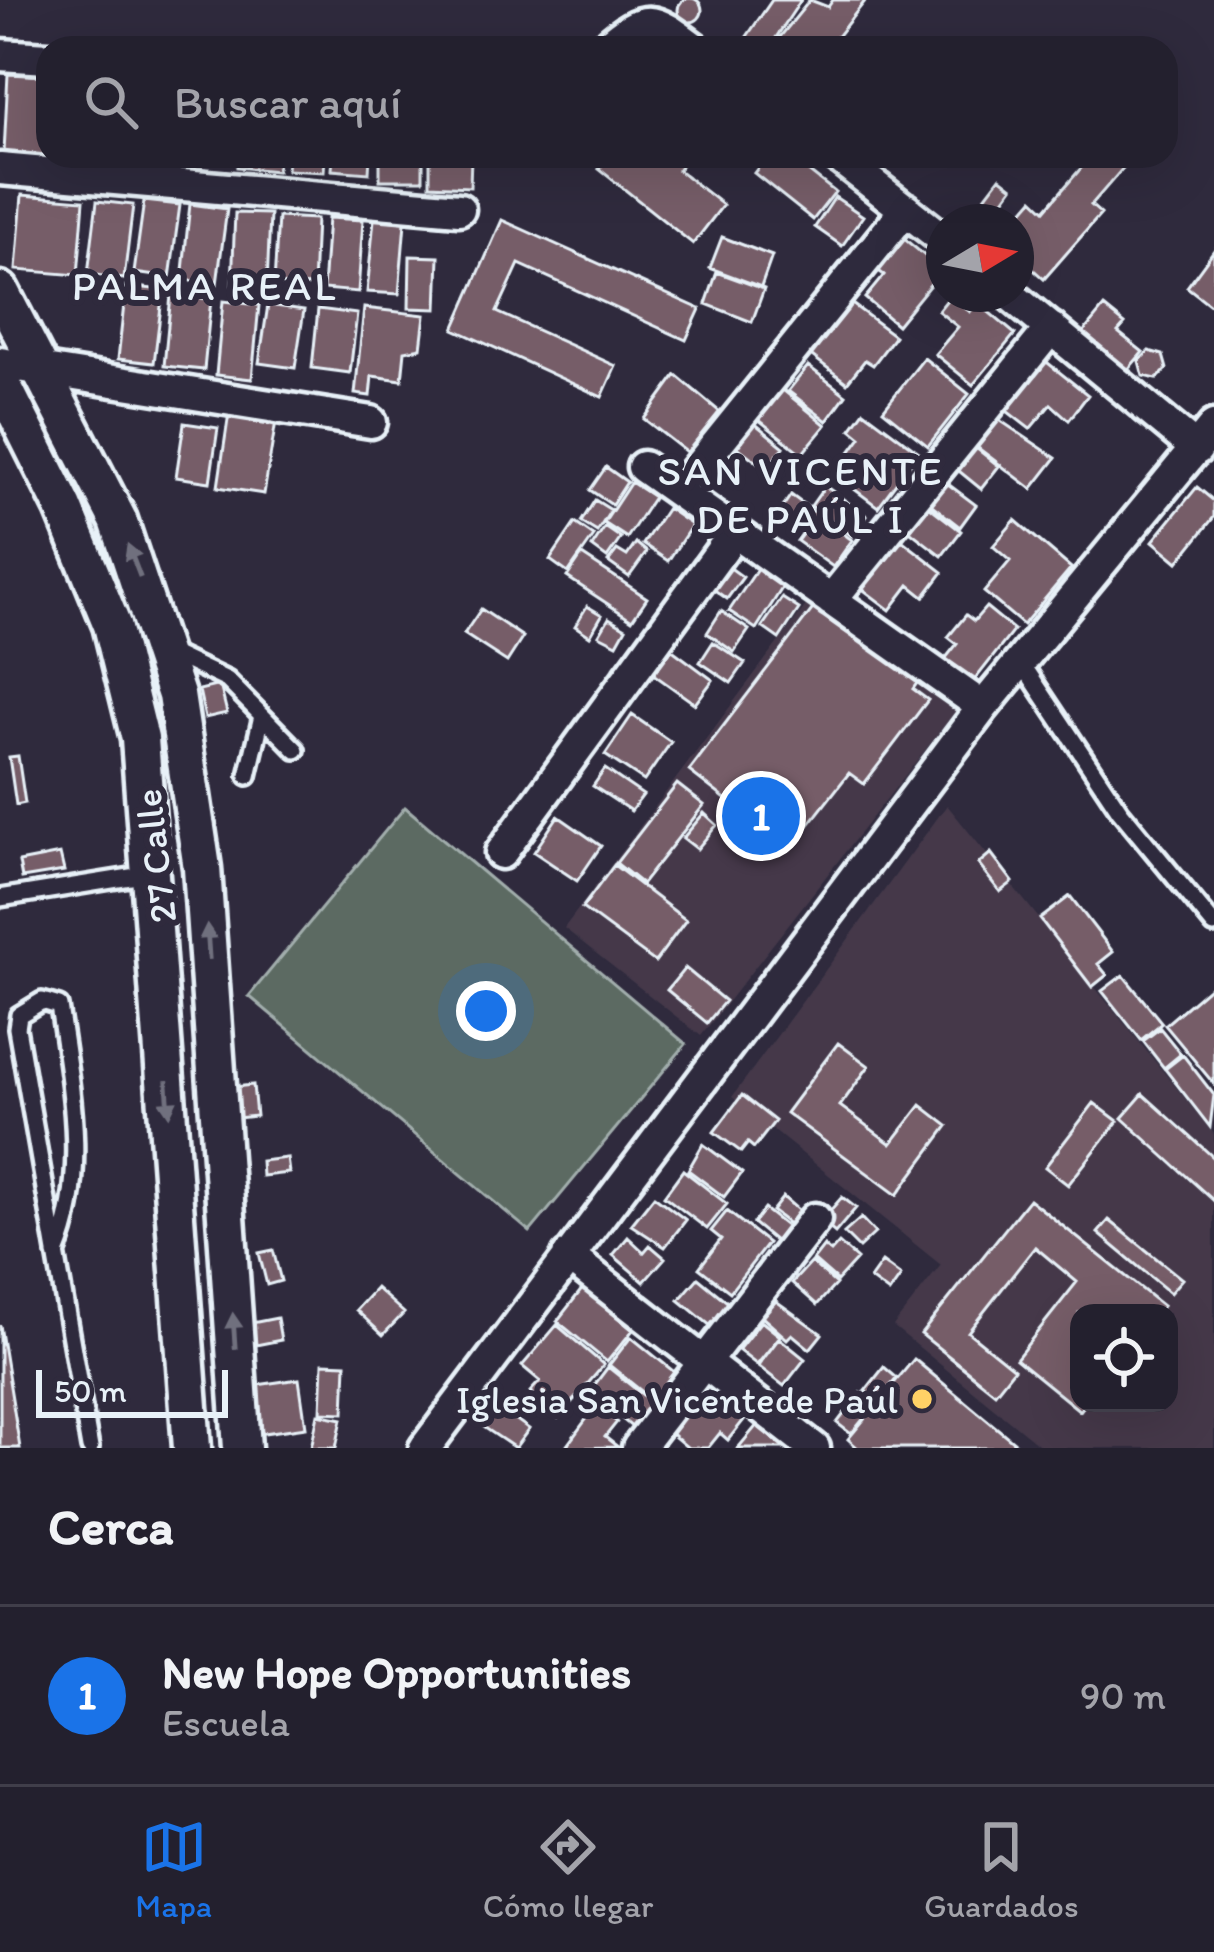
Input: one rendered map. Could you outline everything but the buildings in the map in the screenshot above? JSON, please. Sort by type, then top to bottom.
[{"type":"street","points":[[621,36],[639,22],[660,22],[678,36]]},
{"type":"street","points":[[0,55],[36,57]]},
{"type":"street","points":[[852,168],[926,225]]},
{"type":"street","points":[[0,170],[459,209]]},
{"type":"street","points":[[695,471],[907,209]]},
{"type":"street","name":"27 Calle","points":[[0,291],[118,520],[164,650],[202,868],[242,1448]]},
{"type":"street","points":[[425,1448],[982,707],[1205,437],[1031,312]]},
{"type":"street","points":[[831,600],[1051,328]]},
{"type":"street","points":[[0,363],[371,422]]},
{"type":"street","name":"27 Calle","points":[[0,380],[64,508],[117,645],[142,759],[192,1448]]},
{"type":"street","points":[[643,467],[982,707]]},
{"type":"street","points":[[501,854],[735,532]]},
{"type":"street","points":[[117,645],[164,650]]},
{"type":"street","points":[[142,759],[185,754]]},
{"type":"street","points":[[638,1448],[815,1219]]},
{"type":"street","points":[[568,1256],[814,1448]]},
{"type":"lane","points":[[164,650],[227,680],[296,750]]},
{"type":"lane","points":[[1021,662],[1120,811],[1214,925]]},
{"type":"lane","points":[[248,776],[262,716]]},
{"type":"lane","points":[[0,898],[152,874]]},
{"type":"lane","points":[[56,1255],[74,1175],[74,1107],[59,1006],[42,1000],[19,1015],[16,1028],[89,1448]]},
{"type":"shaded area","points":[[813,596],[962,703],[701,1036],[564,928]]},
{"type":"shaded area","points":[[947,805],[1214,1134],[1214,1448],[1043,1448],[893,1326],[941,1265],[732,1097]]},
{"type":"green space","points":[[405,807],[686,1044],[530,1232],[249,996]]},
{"type":"place","name":"New Hope Opportunities","points":[[761,816]]},
{"type":"place","name":"Iglesia San Vicentede Paúl","points":[[922,1399]]},
{"type":"district","name":"PALMA REAL","points":[[205,285]]},
{"type":"district","name":"SAN VICENTE DE PAÚL I","points":[[801,494]]}]
